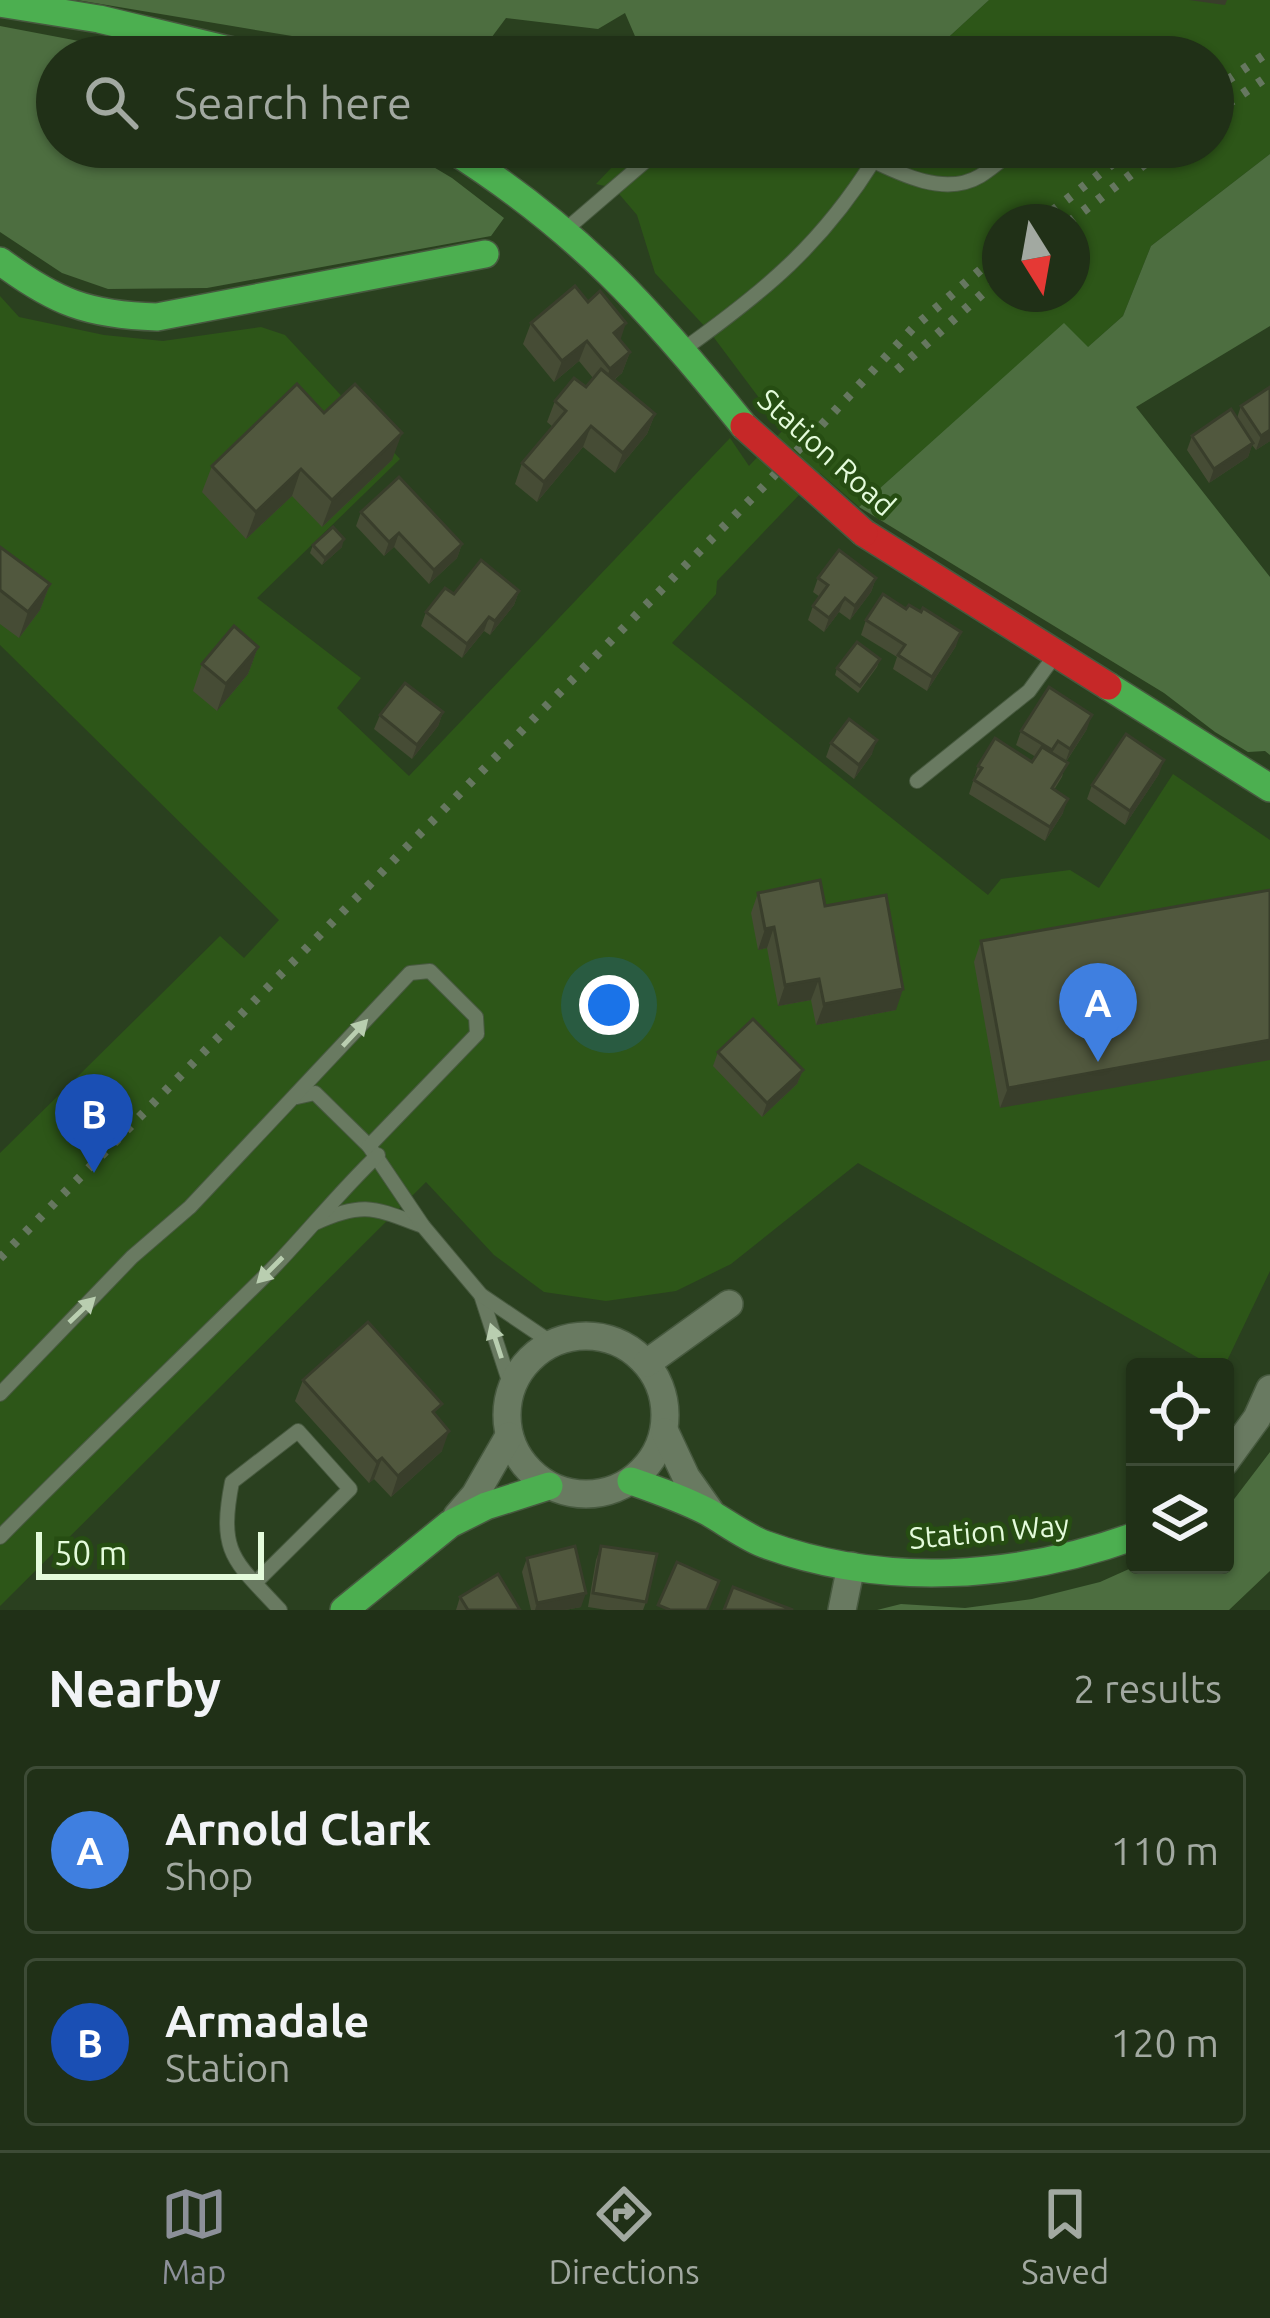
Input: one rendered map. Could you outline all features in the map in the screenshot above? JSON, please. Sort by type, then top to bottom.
[{"type":"main road","points":[[0,3],[171,36]]},
{"type":"main road","name":"Station Road","points":[[482,168],[564,231],[638,298],[744,426],[864,533],[1270,788]]},
{"type":"main road","points":[[0,261],[50,300],[106,316],[157,317],[485,254]]},
{"type":"main road","name":"Station Way","points":[[631,1481],[673,1495],[762,1543],[904,1573],[985,1570],[1092,1554],[1126,1540]]},
{"type":"main road","points":[[344,1610],[450,1524],[486,1506],[549,1486]]},
{"type":"street","points":[[647,1363],[729,1304]]},
{"type":"street","points":[[572,1337],[613,1340],[647,1363],[660,1384],[665,1432],[647,1468],[631,1481],[590,1495],[549,1486],[531,1474],[509,1436],[506,1412],[512,1387],[521,1369],[552,1343],[572,1337]]},
{"type":"street","points":[[1234,1450],[1257,1418],[1270,1389]]},
{"type":"street","name":"Station Way","points":[[665,1432],[686,1478],[712,1514]]},
{"type":"street","points":[[450,1524],[475,1495],[509,1436]]},
{"type":"street","points":[[842,1610],[851,1565]]},
{"type":"lane","points":[[564,231],[638,168]]},
{"type":"lane","points":[[682,351],[783,275],[844,208],[869,168]]},
{"type":"lane","points":[[893,168],[947,185],[976,179],[990,168]]},
{"type":"lane","points":[[917,781],[1029,691],[1056,654]]},
{"type":"lane","points":[[0,1394],[297,1096],[410,973],[430,971],[476,1017],[477,1034],[311,1226],[0,1537]]},
{"type":"lane","points":[[297,1096],[315,1093],[374,1150],[423,1226],[481,1295],[552,1343]]},
{"type":"lane","points":[[311,1226],[349,1208],[377,1207],[423,1226]]},
{"type":"lane","points":[[481,1295],[512,1387]]},
{"type":"lane","points":[[255,1582],[350,1490],[298,1431],[232,1482],[224,1522],[231,1557],[280,1610]]},
{"type":"shaded area","points":[[77,0],[989,0],[950,36],[635,36],[625,13],[598,29],[506,18],[493,36],[292,36]]},
{"type":"shaded area","points":[[989,0],[1270,0],[1270,154],[1151,246],[1123,316],[1087,348],[1064,324],[859,507],[820,473],[717,581],[716,594],[672,643],[988,895],[1001,879],[1070,870],[1099,888],[1173,774],[1270,840],[1270,1271],[1228,1358],[1198,1358],[858,1163],[731,1264],[676,1291],[606,1301],[544,1292],[494,1255],[426,1182],[0,1606],[0,1153],[220,936],[244,958],[279,920],[0,645],[0,296],[19,317],[104,335],[163,341],[261,327],[285,335],[400,459],[257,598],[361,678],[337,708],[409,776],[730,438],[749,466],[783,430],[709,331],[655,273],[637,215],[614,188],[596,184],[611,168],[1234,168],[1234,36],[950,36]]},
{"type":"shaded area","points":[[0,26],[53,36],[36,36],[36,168],[435,168],[504,218],[491,236],[207,288],[108,289],[62,273],[0,232]]},
{"type":"shaded area","points":[[1270,154],[1270,326],[1136,407],[1270,577],[1270,755],[1248,752],[1164,693],[859,507],[1064,323],[1088,347],[1123,316],[1151,246]]},
{"type":"shaded area","points":[[1270,1452],[1270,1571],[1229,1610],[877,1610],[901,1604],[965,1608],[1032,1599],[1126,1570],[1126,1574],[1234,1574],[1234,1499]]},
{"type":"building","points":[[575,286],[588,302],[600,291],[626,323],[614,333],[630,352],[610,369],[587,341],[562,361],[531,323]]},
{"type":"building","points":[[601,369],[655,414],[623,453],[591,426],[544,482],[522,463],[566,411],[555,401],[574,378],[586,387]]},
{"type":"building","points":[[297,384],[324,413],[355,384],[402,433],[332,500],[301,469],[256,512],[212,466]]},
{"type":"building","points":[[1270,387],[1270,430],[1261,436],[1241,406]]},
{"type":"building","points":[[1231,409],[1253,443],[1214,469],[1192,436]]},
{"type":"building","points":[[399,477],[462,544],[434,570],[399,533],[389,542],[361,512]]},
{"type":"building","points":[[333,527],[344,539],[325,558],[313,545]]},
{"type":"building","points":[[0,547],[50,584],[28,612],[0,590]]},
{"type":"building","points":[[839,550],[876,578],[855,606],[845,598],[829,618],[813,606],[828,585],[818,578]]},
{"type":"building","points":[[481,560],[519,591],[495,621],[489,617],[467,644],[426,612],[445,588],[454,594]]},
{"type":"building","points":[[883,594],[906,609],[909,605],[921,612],[923,608],[961,632],[932,677],[898,655],[905,645],[866,620]]},
{"type":"building","points":[[234,626],[258,647],[226,684],[202,664]]},
{"type":"building","points":[[857,642],[880,659],[860,686],[837,668]]},
{"type":"building","points":[[405,683],[443,712],[417,745],[380,715]]},
{"type":"building","points":[[1049,687],[1092,715],[1070,749],[1058,741],[1052,750],[1021,731]]},
{"type":"building","points":[[849,719],[877,740],[859,765],[831,743]]},
{"type":"building","points":[[1126,734],[1164,760],[1130,811],[1092,785]]},
{"type":"building","points":[[995,738],[1032,762],[1042,747],[1068,763],[1052,788],[1068,799],[1050,827],[974,780]]},
{"type":"building","points":[[820,880],[825,906],[886,895],[903,989],[824,1004],[819,979],[785,985],[774,927],[765,929],[758,893]]},
{"type":"building","points":[[1270,890],[1270,1040],[1008,1088],[981,941]]},
{"type":"building","points":[[753,1019],[803,1070],[767,1103],[718,1052]]},
{"type":"building","points":[[368,1322],[442,1404],[433,1412],[449,1431],[398,1476],[382,1458],[377,1462],[303,1380]]},
{"type":"building","points":[[575,1546],[586,1593],[537,1603],[527,1558]]},
{"type":"building","points":[[601,1546],[657,1554],[646,1602],[593,1593]]},
{"type":"building","points":[[677,1562],[719,1581],[707,1610],[670,1610],[658,1605]]},
{"type":"building","points":[[498,1574],[520,1610],[468,1610],[460,1597]]},
{"type":"building","points":[[733,1587],[793,1610],[724,1610]]},
{"type":"railway","points":[[1234,76],[1270,51]]},
{"type":"railway","points":[[1234,100],[1270,75]]},
{"type":"railway","points":[[1061,204],[1107,168]]},
{"type":"railway","points":[[1090,206],[1140,168]]},
{"type":"railway","points":[[0,1258],[764,486],[913,328],[982,269]]},
{"type":"railway","points":[[897,370],[982,294]]},
{"type":"traffic: fast","points":[[0,3],[170,36]]},
{"type":"traffic: fast","points":[[480,168],[535,208],[609,273],[744,426]]},
{"type":"traffic: fast","points":[[0,261],[73,304],[157,317],[485,254]]},
{"type":"traffic: fast","points":[[1108,686],[1270,788]]},
{"type":"traffic: fast","points":[[631,1481],[699,1507],[764,1544],[856,1567],[950,1573],[997,1569],[1044,1562],[1126,1539]]},
{"type":"traffic: fast","points":[[344,1610],[450,1524],[486,1506],[549,1486]]},
{"type":"traffic: jam","points":[[744,426],[864,533]]},
{"type":"traffic: jam","points":[[864,533],[1108,686]]},
{"type":"place","name":"Arnold Clark","points":[[1098,1062]]},
{"type":"place","name":"Armadale","points":[[94,1173]]}]
